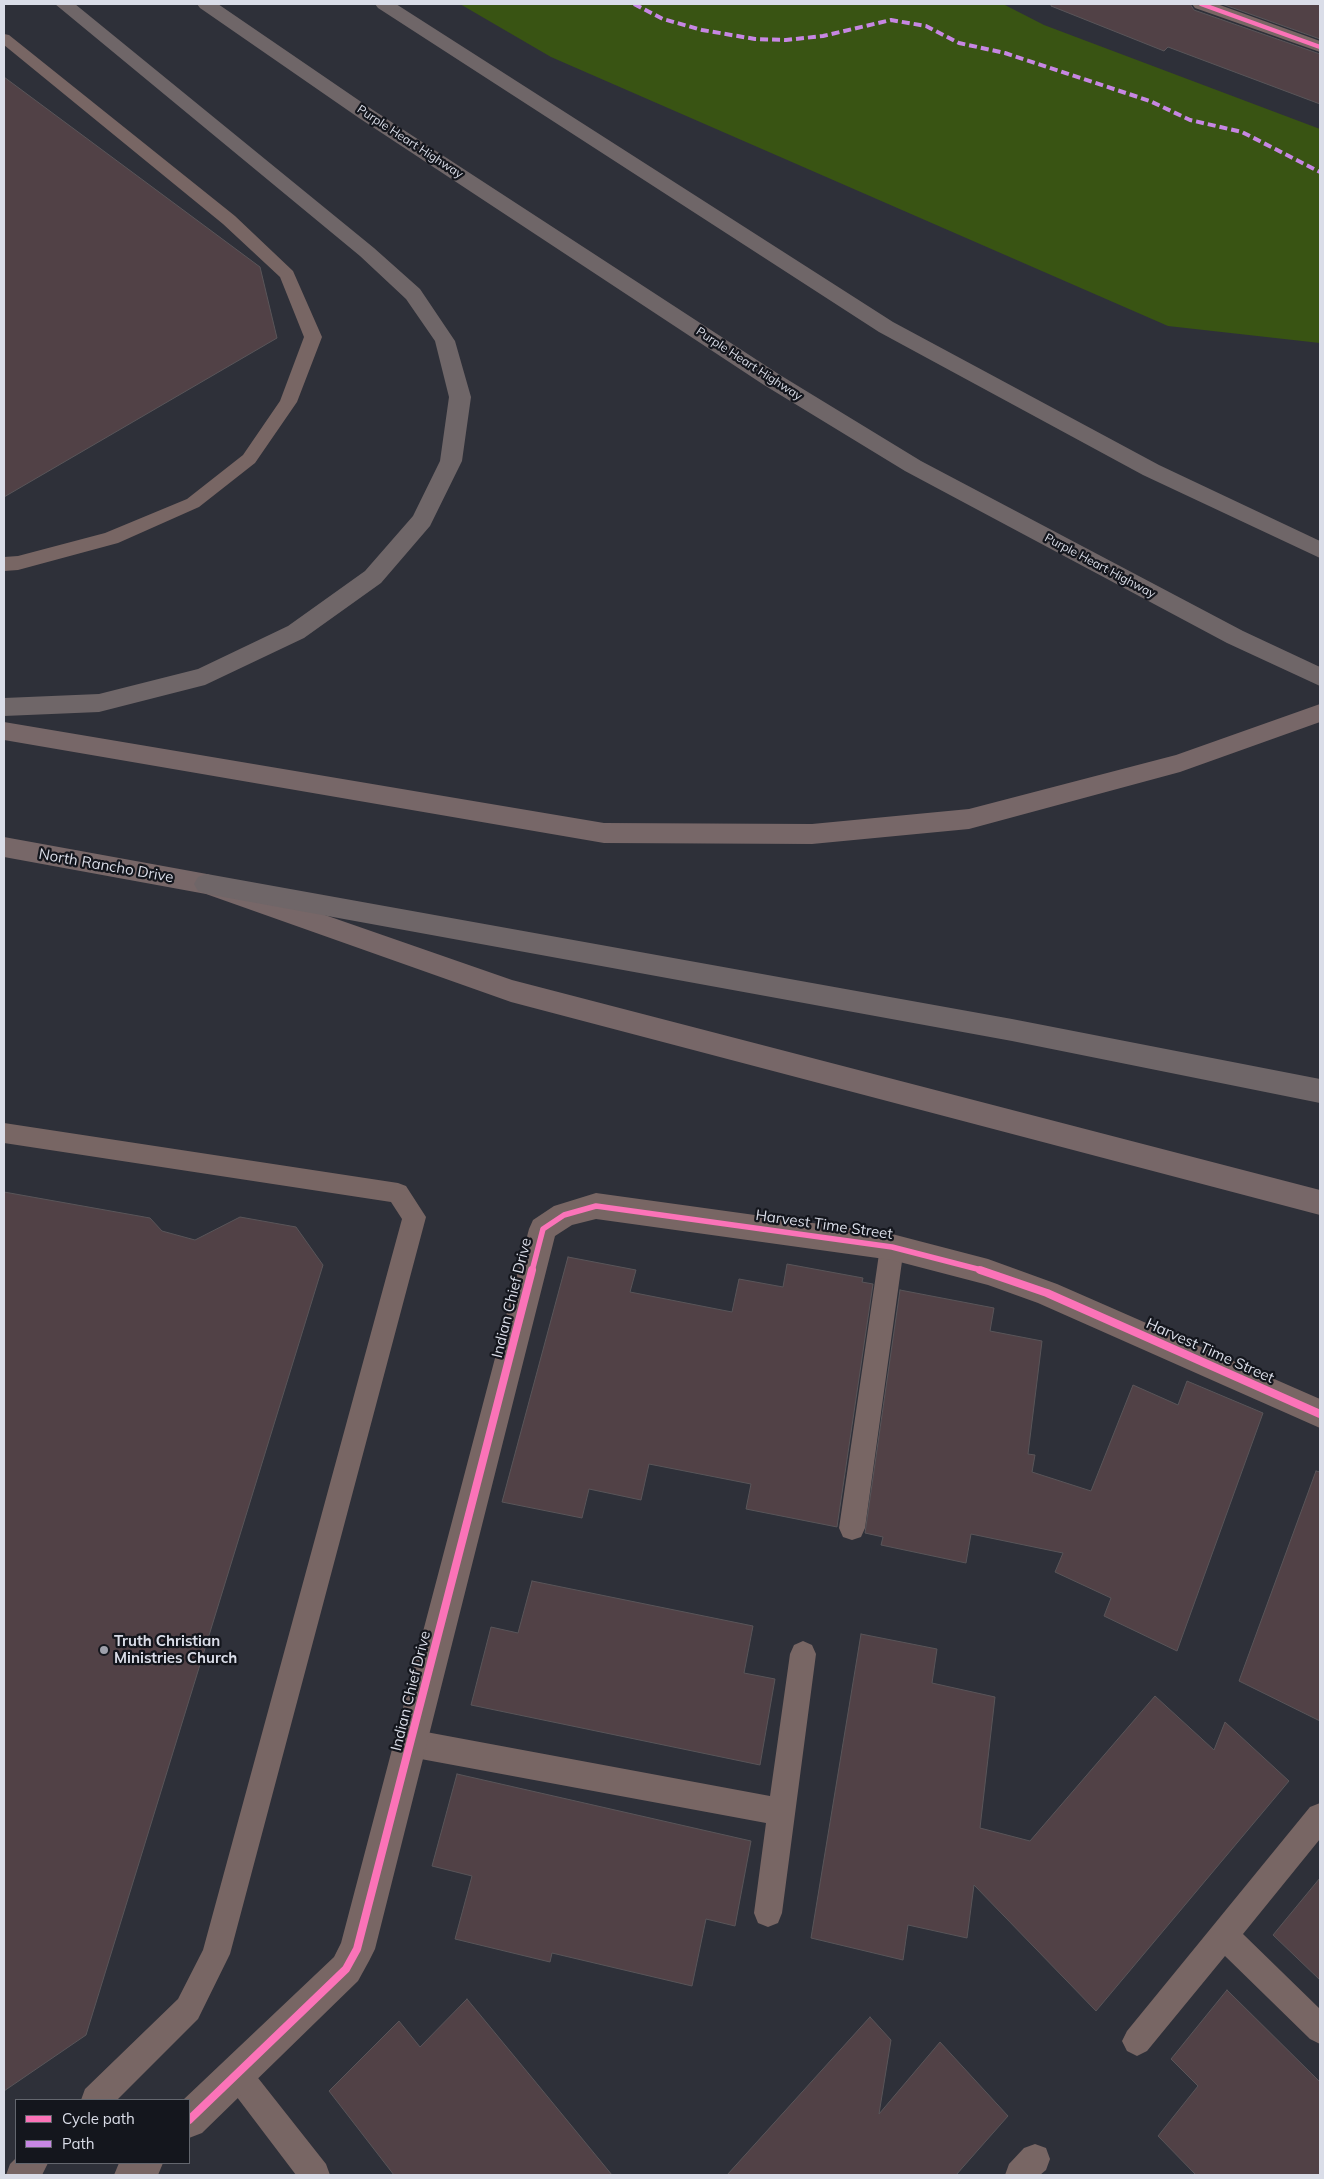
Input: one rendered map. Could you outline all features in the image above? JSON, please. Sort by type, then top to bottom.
[{"type":"highway","points":[[4,707],[99,703],[205,676],[296,632],[373,576],[422,520],[451,461],[460,397],[444,341],[414,294],[367,252],[64,4]]},
{"type":"highway","name":"Purple Heart Highway","points":[[206,4],[366,114],[764,375],[913,466],[1235,637],[1320,677]]},
{"type":"highway","points":[[384,4],[886,327],[1151,470],[1320,550]]},
{"type":"highway","points":[[208,884],[1012,1030],[1320,1091]]},
{"type":"main road","points":[[4,731],[604,833],[812,834],[969,819],[1180,763],[1320,713]]},
{"type":"main road","name":"North Rancho Drive","points":[[4,847],[208,884],[511,991],[1320,1203]]},
{"type":"street","points":[[1201,4],[1320,47]]},
{"type":"street","name":"Harvest Time Street","points":[[564,1215],[596,1206],[892,1247],[988,1272],[1047,1293],[1320,1414]]},
{"type":"street","name":"Indian Chief Drive","points":[[190,2119],[346,1969],[357,1949],[543,1229],[564,1215]]},
{"type":"street","points":[[132,2175],[144,2164]]},
{"type":"lane","points":[[4,38],[242,232],[287,276],[313,336],[288,402],[249,460],[193,503],[111,538],[18,564],[4,564]]},
{"type":"lane","points":[[4,1133],[398,1193],[414,1216],[216,1954],[188,2009],[97,2099]]},
{"type":"lane","points":[[852,1528],[892,1247]]},
{"type":"lane","points":[[768,1913],[803,1654]]},
{"type":"lane","points":[[410,1743],[781,1812]]},
{"type":"lane","points":[[1137,2041],[1320,1817]]},
{"type":"lane","points":[[1224,1935],[1320,2029]]},
{"type":"lane","points":[[237,2074],[315,2175]]},
{"type":"lane","points":[[21,2175],[33,2164]]},
{"type":"green space","points":[[460,4],[1003,4],[1044,25],[1320,129],[1320,343],[1168,326],[551,57]]},
{"type":"building","points":[[1051,4],[1190,4],[1194,10],[1320,54],[1320,104],[1168,47],[1164,51],[1051,6]]},
{"type":"building","points":[[1222,4],[1320,4],[1320,39]]},
{"type":"building","points":[[4,77],[260,267],[277,338],[4,497]]},
{"type":"building","name":"Truth Christian Ministries Church","points":[[4,1192],[150,1218],[162,1231],[195,1240],[240,1217],[296,1227],[323,1265],[86,2035],[4,2091]]},
{"type":"building","points":[[568,1257],[636,1270],[630,1292],[732,1312],[739,1279],[783,1287],[787,1264],[863,1278],[862,1282],[873,1284],[837,1527],[746,1509],[751,1484],[649,1464],[641,1500],[589,1489],[582,1518],[502,1502]]},
{"type":"building","points":[[900,1290],[994,1308],[990,1331],[1042,1341],[1028,1454],[1035,1455],[1032,1472],[1091,1491],[1133,1385],[1178,1405],[1187,1381],[1263,1413],[1177,1651],[1104,1616],[1111,1598],[1055,1572],[1063,1553],[971,1534],[966,1563],[881,1545],[883,1537],[865,1533]]},
{"type":"building","points":[[1316,1471],[1320,1472],[1320,1721],[1239,1681]]},
{"type":"building","points":[[532,1581],[753,1626],[744,1673],[775,1679],[760,1765],[471,1705],[491,1627],[518,1633]]},
{"type":"building","points":[[861,1634],[937,1649],[932,1683],[995,1697],[980,1828],[1030,1841],[1155,1696],[1214,1750],[1225,1722],[1289,1781],[1096,2011],[974,1885],[967,1938],[908,1925],[903,1960],[811,1938]]},
{"type":"building","points":[[457,1774],[751,1841],[735,1926],[706,1919],[692,1986],[552,1953],[550,1962],[455,1939],[472,1876],[432,1866]]},
{"type":"building","points":[[1320,1878],[1320,1980],[1273,1935]]},
{"type":"building","points":[[1227,1990],[1320,2082],[1320,2175],[1196,2175],[1158,2136],[1198,2086],[1171,2059]]},
{"type":"building","points":[[467,1999],[612,2175],[394,2175],[329,2091],[399,2021],[420,2047]]},
{"type":"building","points":[[870,2017],[891,2040],[879,2114],[940,2042],[1008,2116],[956,2175],[727,2175]]},
{"type":"marked path","points":[[634,4],[663,19],[702,30],[755,39],[786,40],[823,36],[891,20],[926,26],[959,43],[1005,53],[1150,101],[1190,120],[1242,132],[1320,172]]},
{"type":"cycle path","points":[[1201,4],[1320,47]]},
{"type":"cycle path","points":[[190,2119],[346,1969],[357,1949],[543,1229],[564,1215],[596,1206],[892,1247],[988,1272],[1047,1293],[1320,1414]]},
{"type":"place","name":"Truth Christian Ministries Church","points":[[104,1650]]}]
